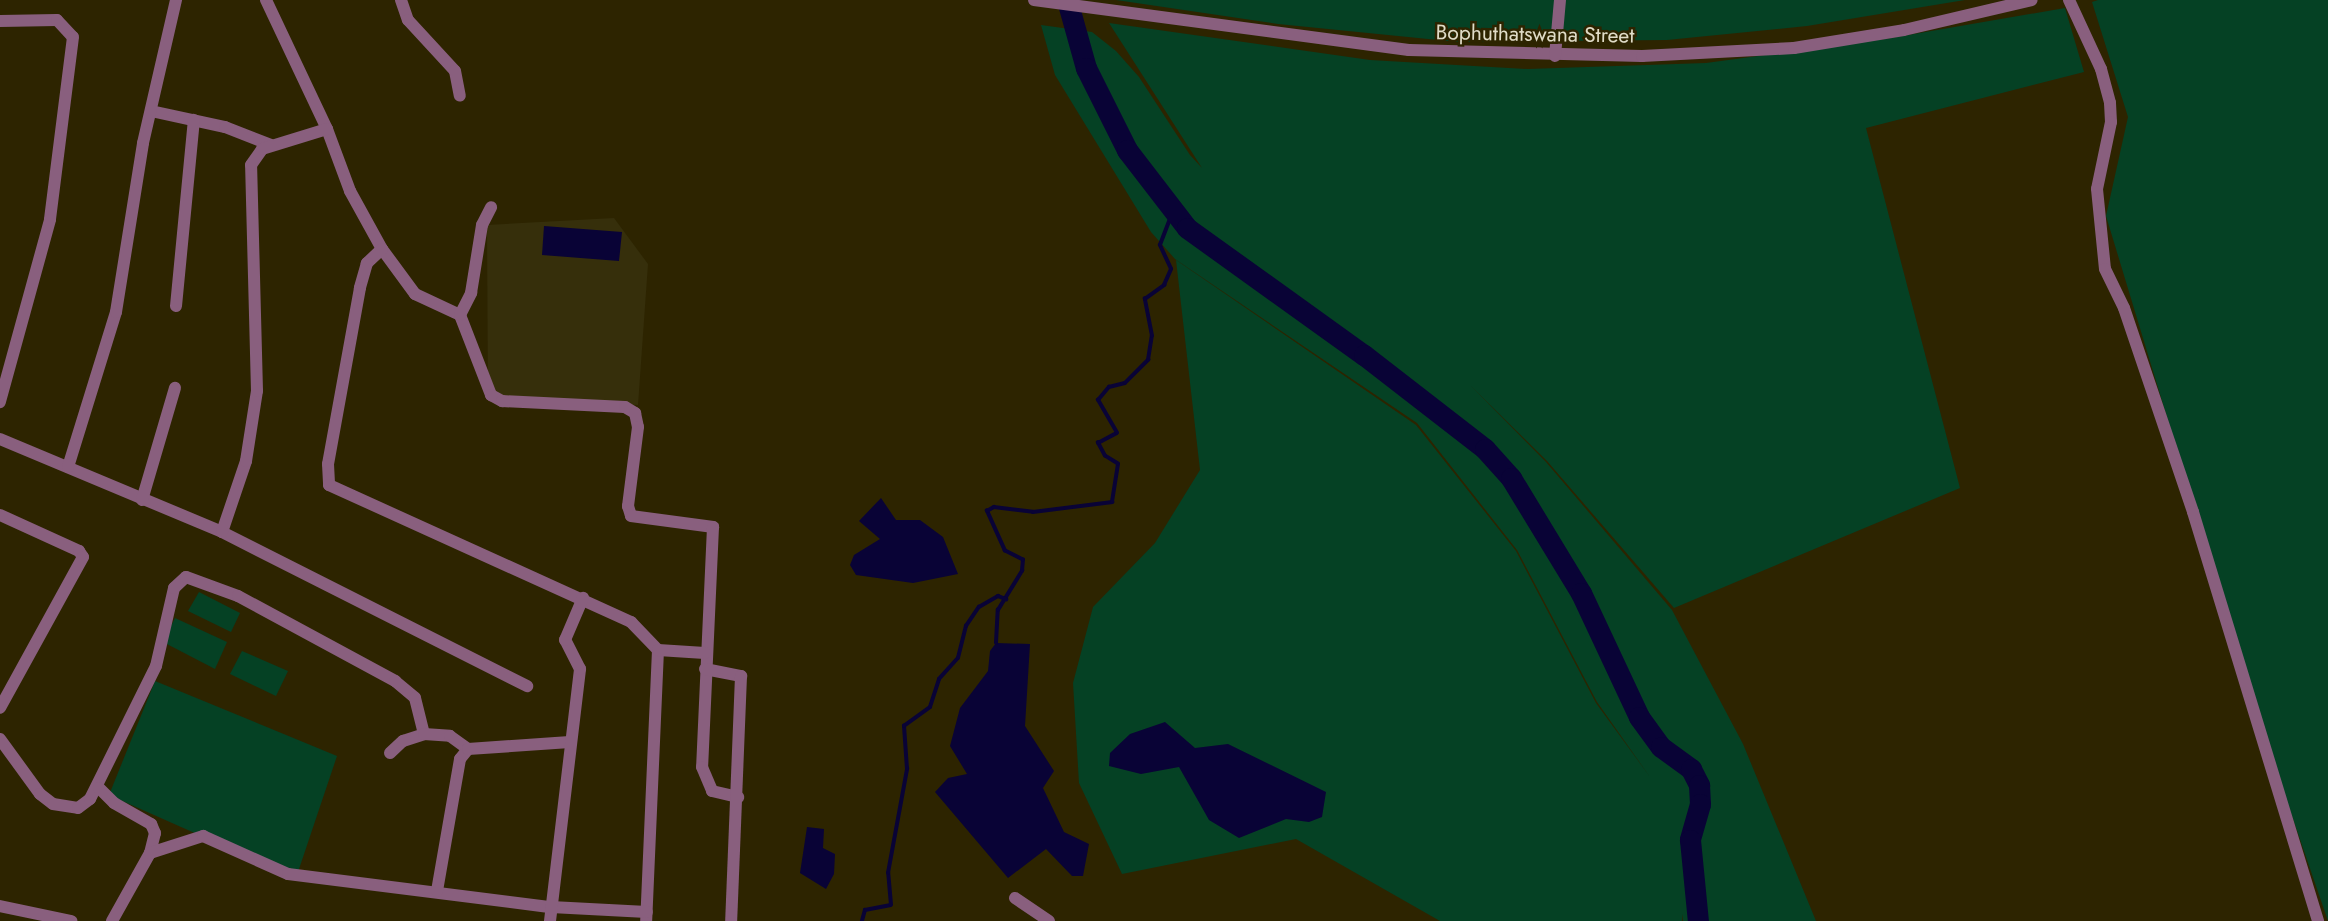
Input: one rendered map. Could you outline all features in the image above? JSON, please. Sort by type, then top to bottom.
[{"type":"street","points":[[266,0],[327,129],[350,191],[382,248],[415,294],[460,315],[491,395],[502,401],[625,407],[635,413],[638,427],[628,506],[631,516],[713,527],[705,653],[702,767],[706,785],[718,793],[738,797]]},
{"type":"street","points":[[401,0],[408,20],[455,71],[460,96]]},
{"type":"street","name":"Bophuthatswana Street","points":[[1034,0],[1409,50],[1555,56],[1708,54],[1794,48],[1904,30],[2032,0]]},
{"type":"street","points":[[1555,56],[1560,0]]},
{"type":"street","points":[[2069,0],[2101,69],[2110,103],[2111,122],[2097,189],[2105,269],[2124,308],[2193,512],[2318,921]]},
{"type":"street","points":[[68,467],[116,312],[150,111],[174,1]]},
{"type":"street","points":[[0,21],[57,20],[73,37],[50,220],[0,402]]},
{"type":"street","points":[[150,111],[194,120],[271,145]]},
{"type":"street","points":[[176,306],[194,120]]},
{"type":"street","points":[[222,532],[254,425],[258,349],[251,165],[254,155],[271,145],[327,129]]},
{"type":"street","points":[[460,315],[471,293],[482,225],[491,207]]},
{"type":"street","points":[[382,248],[368,262],[360,288],[328,464],[329,485],[631,622],[658,650],[705,653]]},
{"type":"street","points":[[142,500],[175,388]]},
{"type":"street","points":[[0,439],[222,532],[527,686]]},
{"type":"street","points":[[0,708],[83,557],[79,551],[2,521]]},
{"type":"street","points":[[0,739],[40,794],[53,804],[78,807],[99,788],[156,666],[174,588],[186,577],[238,596],[395,681],[415,698],[424,734]]},
{"type":"street","points":[[550,921],[580,669],[566,650],[565,640],[583,598]]},
{"type":"street","points":[[150,853],[203,836],[288,874],[646,917],[658,650]]},
{"type":"street","points":[[705,669],[741,676],[731,921]]},
{"type":"street","points":[[390,753],[403,741],[424,734],[450,736],[468,749],[570,742]]},
{"type":"street","points":[[437,891],[460,759],[468,749]]},
{"type":"street","points":[[99,788],[114,803],[151,824],[155,834],[150,853],[112,921]]},
{"type":"street","points":[[1015,898],[1049,921]]},
{"type":"street","points":[[0,906],[71,921]]},
{"type":"shaded area","points":[[614,218],[648,264],[638,405],[488,399],[487,225]]},
{"type":"shaded area","points":[[544,226],[622,232],[619,261],[542,255]]},
{"type":"shaded area","points":[[881,498],[896,520],[920,520],[943,537],[958,574],[913,583],[856,575],[850,565],[854,555],[880,539],[859,521]]},
{"type":"shaded area","points":[[996,643],[1030,644],[1025,726],[1054,771],[1043,788],[1064,832],[1089,844],[1083,876],[1072,876],[1046,849],[1008,878],[935,792],[948,778],[967,774],[950,746],[960,708],[988,671],[990,651]]},
{"type":"shaded area","points":[[1165,722],[1195,748],[1228,744],[1326,792],[1322,817],[1309,822],[1286,819],[1239,838],[1209,820],[1179,767],[1141,774],[1109,766],[1110,753],[1130,734]]},
{"type":"shaded area","points":[[807,827],[824,829],[823,848],[835,854],[834,874],[826,889],[800,873]]},
{"type":"green space","points":[[1116,0],[1965,0],[1807,26],[1667,40],[1458,42],[1278,24]]},
{"type":"green space","points":[[2328,0],[2328,921],[2256,711],[2106,216],[2128,117],[2092,2]]},
{"type":"green space","points":[[2065,8],[2084,72],[1866,128],[1960,488],[1674,608],[1547,461],[1470,385],[1546,462],[1672,610],[1743,744],[1816,921],[1683,921],[1682,914],[1682,921],[1440,921],[1296,839],[1122,874],[1079,783],[1073,683],[1093,607],[1155,543],[1200,470],[1176,260],[1416,425],[1516,551],[1596,703],[1650,777],[1597,702],[1517,550],[1417,423],[1175,259],[1151,232],[1055,75],[1041,25],[1092,32],[1116,51],[1139,77],[1190,155],[1202,168],[1109,23],[1370,60],[1528,69],[1706,63],[1885,39]]},
{"type":"green space","points":[[199,592],[240,613],[231,632],[188,611]]},
{"type":"green space","points":[[175,618],[227,642],[215,669],[163,642]]},
{"type":"green space","points":[[242,651],[288,671],[276,696],[230,674]]},
{"type":"green space","points":[[155,681],[337,756],[296,878],[109,795]]},
{"type":"waterway","points":[[1067,0],[1086,68],[1127,150],[1187,228],[1364,355],[1485,449],[1511,478],[1581,593],[1639,717],[1661,747],[1691,769],[1699,785],[1700,804],[1690,840],[1698,921]]},
{"type":"waterway","points":[[996,643],[998,610],[1022,571],[1023,560],[1005,551],[987,511],[994,507],[1033,512],[1112,502],[1118,464],[1105,456],[1098,443],[1117,433],[1098,400],[1109,387],[1125,383],[1148,360],[1152,336],[1145,299],[1164,285],[1171,269],[1160,245],[1173,211]]},
{"type":"waterway","points":[[862,921],[865,910],[891,905],[888,873],[907,769],[904,726],[930,707],[939,679],[958,658],[966,626],[979,607],[998,596],[1006,599]]}]
